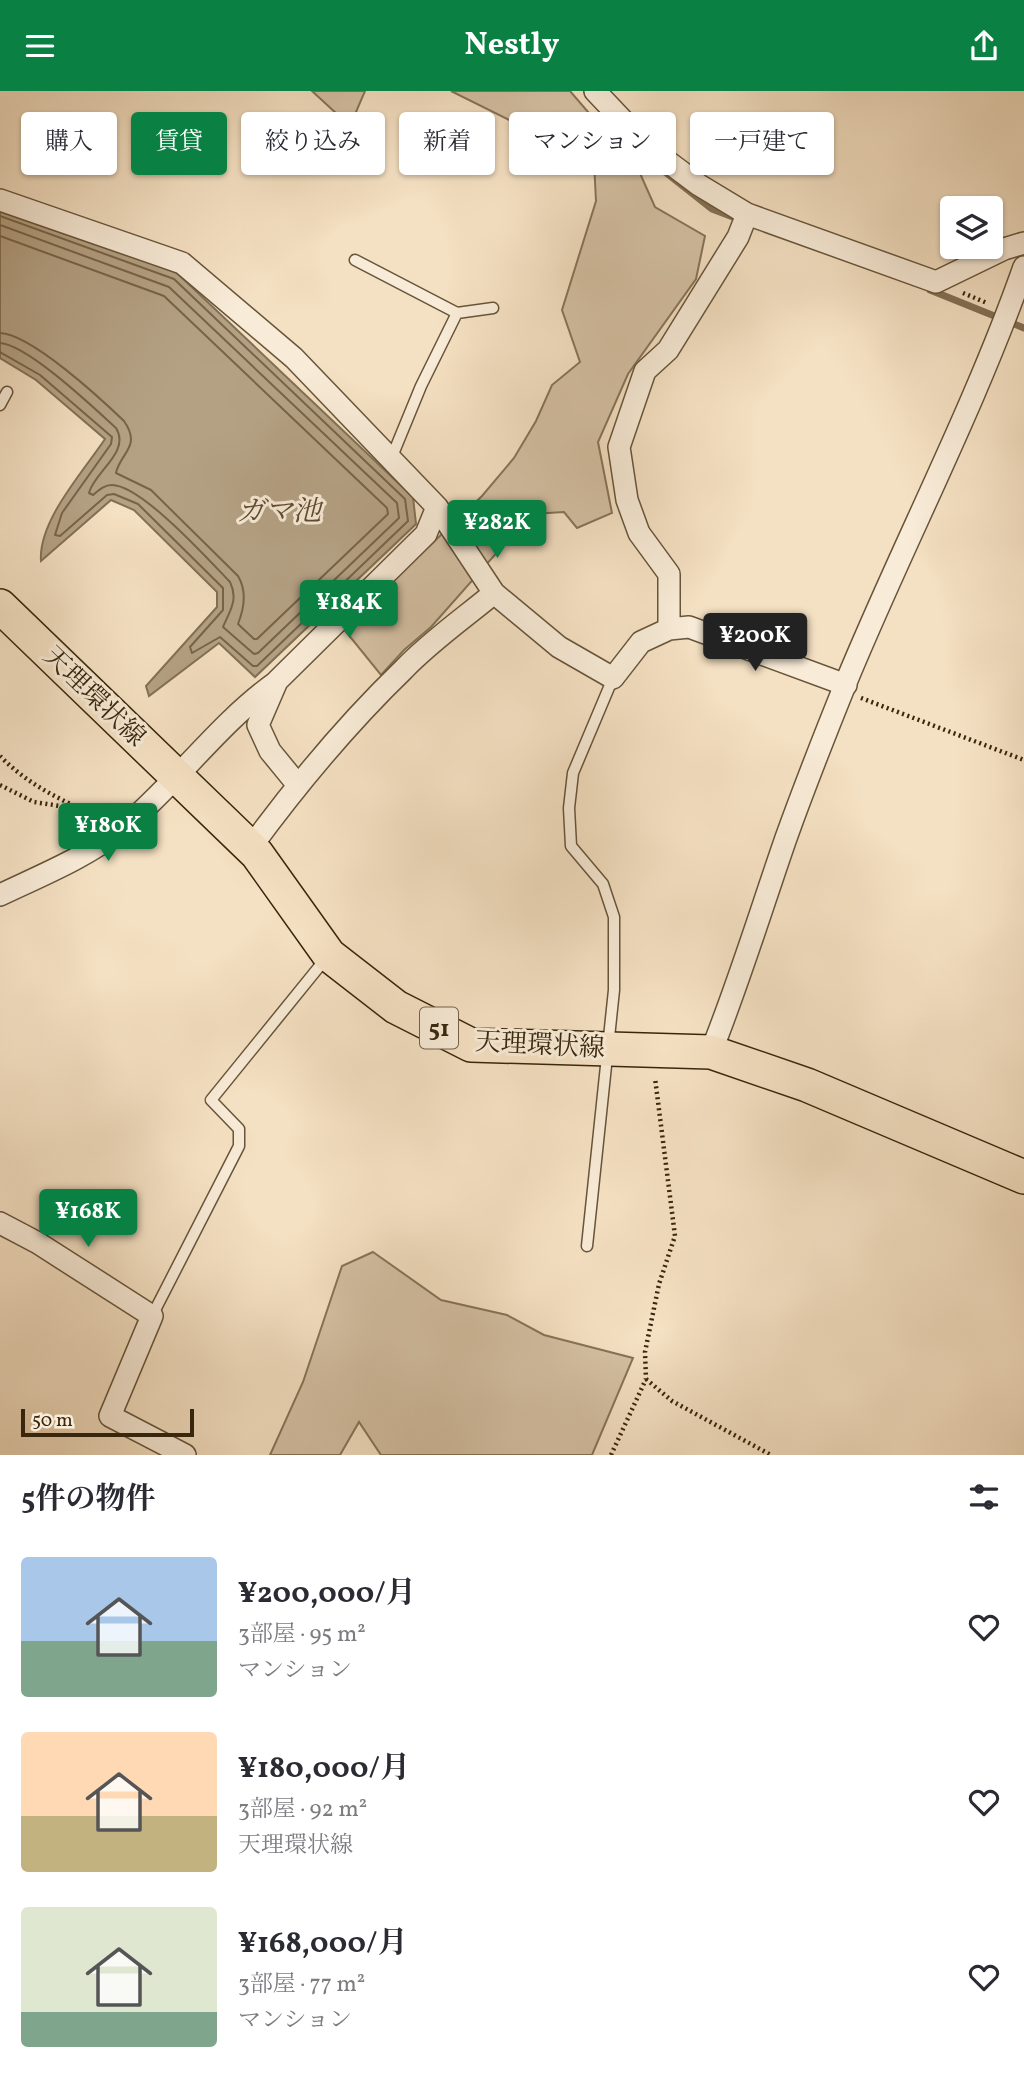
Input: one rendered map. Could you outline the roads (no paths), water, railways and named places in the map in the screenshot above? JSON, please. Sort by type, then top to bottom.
[{"type":"main road","name":"天理環状線","points":[[0,606],[251,848],[329,955],[396,1007],[471,1045],[711,1052],[807,1085],[1024,1177]]},
{"type":"street","points":[[595,91],[647,146],[699,185],[744,224],[936,282],[1004,249],[1024,243]]},
{"type":"street","points":[[0,199],[182,263],[294,358],[437,507],[494,593],[559,647],[613,678],[641,642],[669,629],[689,627],[845,688]]},
{"type":"street","points":[[669,629],[669,574],[639,533],[627,500],[619,447],[645,371],[668,351],[744,224]]},
{"type":"street","points":[[711,1052],[736,988],[787,835],[845,688],[999,334],[1024,267]]},
{"type":"street","points":[[0,895],[77,858],[123,828],[246,703],[277,681],[426,534],[437,507]]},
{"type":"street","points":[[251,848],[297,784],[340,734],[406,667],[494,593]]},
{"type":"street","points":[[277,681],[258,725],[270,751],[297,784]]},
{"type":"street","points":[[0,1223],[38,1243],[152,1316],[110,1416],[186,1455]]},
{"type":"lane","points":[[355,260],[457,313],[493,308]]},
{"type":"lane","points":[[391,459],[421,386],[457,313]]},
{"type":"lane","points":[[0,405],[7,392]]},
{"type":"lane","points":[[587,1246],[614,990],[614,917],[603,884],[570,846],[569,808],[573,773],[613,678]]},
{"type":"lane","points":[[152,1316],[239,1146],[239,1129],[211,1100],[329,955]]},
{"type":"water","name":"ガマ池","points":[[0,208],[177,273],[413,497],[416,524],[255,677],[219,643],[149,696],[146,686],[217,607],[217,592],[134,510],[111,500],[41,561],[42,546],[54,514],[105,439],[36,380],[0,358]]},
{"type":"waterway","points":[[669,175],[712,209],[738,219]]},
{"type":"waterway","points":[[930,290],[1024,328]]}]
